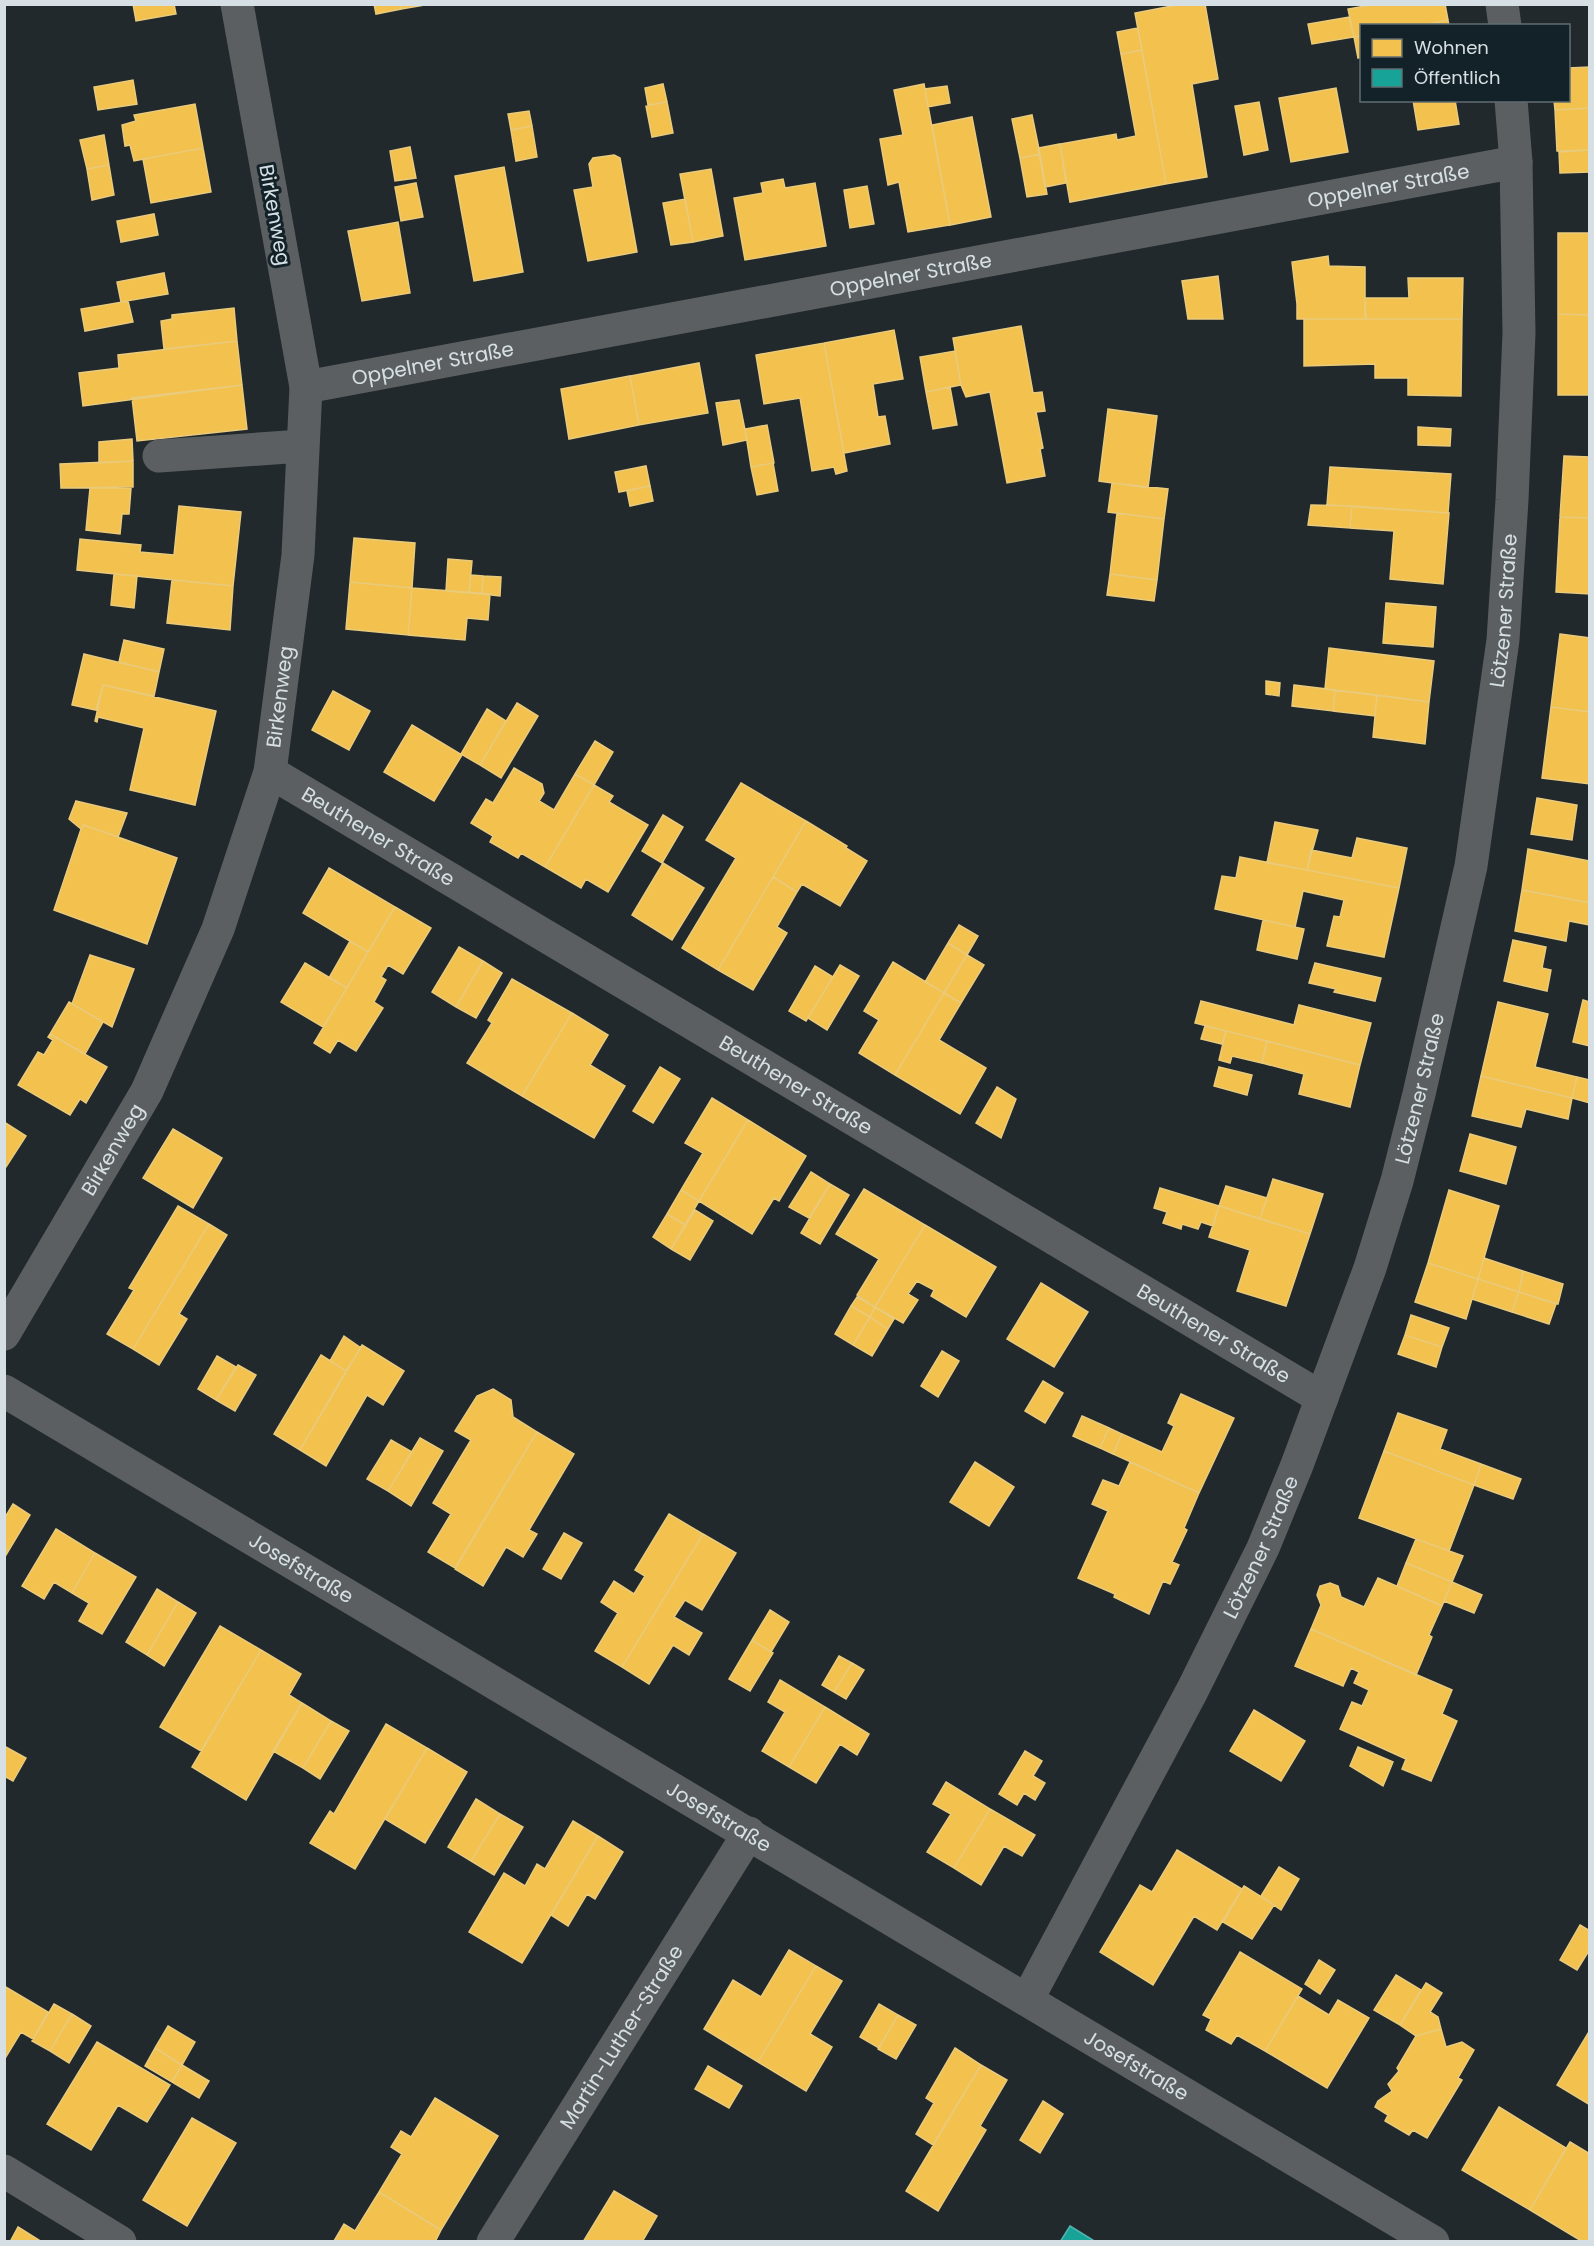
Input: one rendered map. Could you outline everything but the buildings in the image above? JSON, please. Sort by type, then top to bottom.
[{"type":"street","name":"Birkenweg","points":[[4,1334],[147,1091],[218,929],[270,772],[298,555],[306,387],[237,4]]},
{"type":"street","points":[[1502,4],[1504,24]]},
{"type":"street","name":"Lötzener Straße","points":[[1027,2000],[1192,1691],[1258,1558],[1297,1465],[1370,1268],[1396,1181],[1471,866],[1503,640],[1512,511],[1519,333],[1516,162],[1511,102]]},
{"type":"street","name":"Oppelner Straße","points":[[306,387],[1516,162]]},
{"type":"street","points":[[159,456],[302,446]]},
{"type":"street","name":"Beuthener Straße","points":[[270,772],[1322,1398]]},
{"type":"street","name":"Josefstraße","points":[[4,1391],[1433,2241]]},
{"type":"street","name":"Martin-Luther-Straße","points":[[494,2241],[749,1833]]},
{"type":"street","points":[[4,2171],[120,2241]]}]
